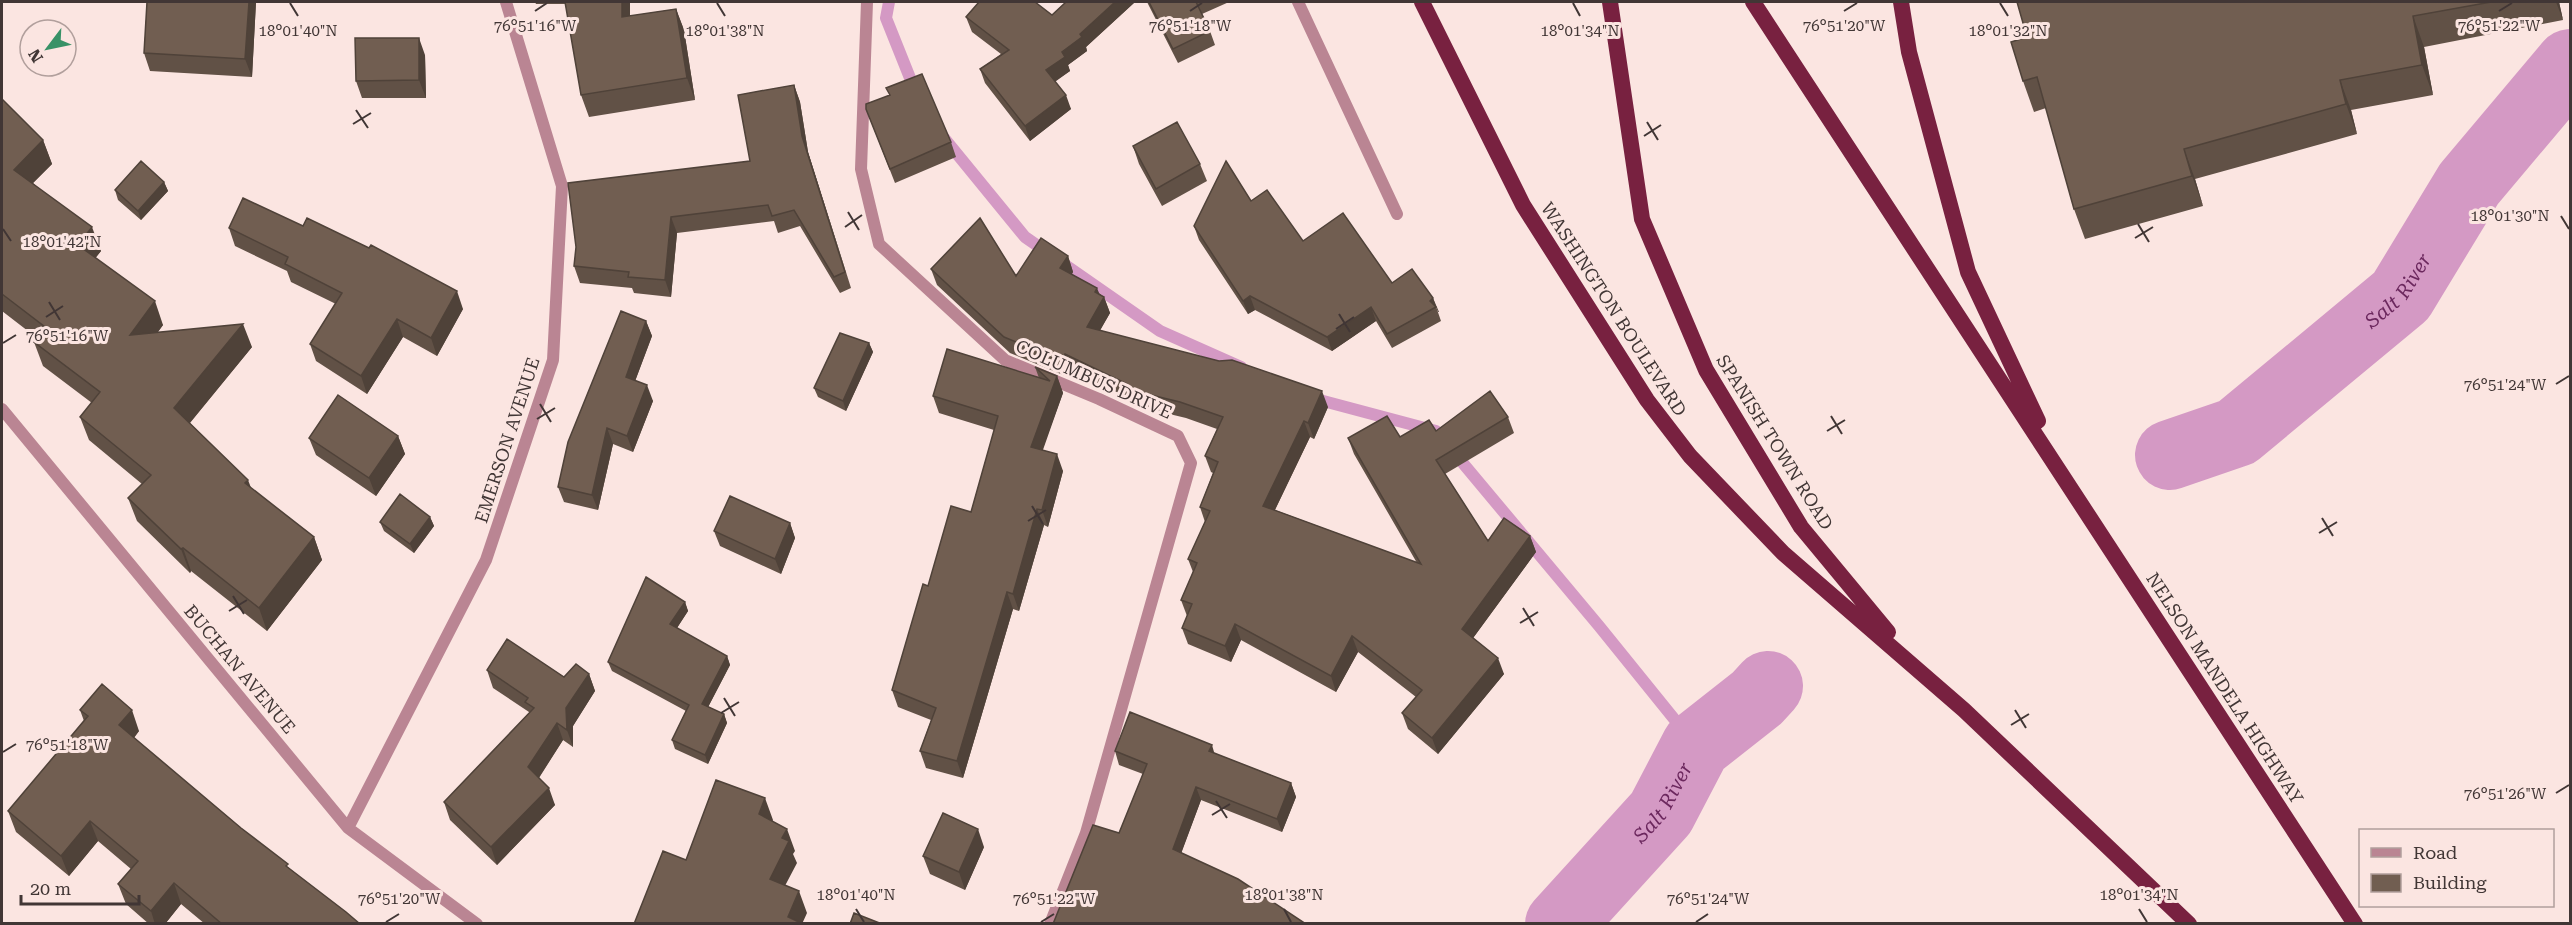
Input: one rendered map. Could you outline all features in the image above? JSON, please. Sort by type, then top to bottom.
[{"type":"highway","name":"WASHINGTON BOULEVARD","points":[[1422,2],[1523,205],[1647,400],[1690,456],[1783,554],[1915,665]]},
{"type":"highway","name":"SPANISH TOWN ROAD","points":[[1611,2],[1642,219],[1706,370],[1801,527],[1915,665]]},
{"type":"highway","points":[[1753,2],[2062,474]]},
{"type":"highway","points":[[1900,2],[1909,52],[1968,272],[2062,474]]},
{"type":"highway","name":"NELSON MANDELA HIGHWAY","points":[[2062,474],[2355,924]]},
{"type":"highway","points":[[1915,665],[2189,924]]},
{"type":"street","name":"EMERSON AVENUE","points":[[348,828],[486,560],[553,360],[562,186],[506,2]]},
{"type":"street","name":"COLUMBUS DRIVE","points":[[867,2],[861,169],[879,244],[1005,360],[1099,399],[1178,436],[1191,463],[1086,833],[1050,924]]},
{"type":"street","points":[[1298,2],[1397,214]]},
{"type":"street","name":"BUCHAN AVENUE","points":[[2,409],[348,828],[477,924]]},
{"type":"building","points":[[147,2],[249,2],[245,59],[144,53]]},
{"type":"building","points":[[565,2],[622,2],[622,17],[676,9],[687,78],[581,95]]},
{"type":"building","points":[[979,2],[1035,2],[1052,15],[1066,2],[1115,2],[1080,34],[1082,37],[1062,52],[1065,57],[1046,70],[1066,95],[1025,126],[980,69],[1009,50],[966,17]]},
{"type":"building","points":[[1149,2],[1196,2],[1210,31],[1173,49]]},
{"type":"building","points":[[2017,2],[2491,2],[2413,16],[2422,65],[2340,80],[2346,104],[2184,149],[2192,176],[2074,209],[2037,77],[2023,81],[2011,42],[2027,37]]},
{"type":"building","points":[[355,38],[419,38],[419,80],[356,81]]},
{"type":"building","points":[[922,74],[951,142],[890,169],[866,104],[890,95],[886,88]]},
{"type":"building","points":[[794,85],[802,136],[845,272],[834,277],[794,210],[772,216],[768,205],[671,217],[665,280],[628,277],[629,272],[574,266],[576,247],[568,183],[750,161],[738,95]]},
{"type":"building","points":[[2,99],[43,140],[14,170],[92,227],[78,245],[155,301],[130,335],[243,324],[174,408],[248,480],[245,483],[314,537],[259,608],[183,548],[181,549],[128,498],[151,475],[80,417],[100,392],[34,342],[45,327],[2,294]]},
{"type":"building","points":[[1177,122],[1200,164],[1156,189],[1133,146]]},
{"type":"building","points":[[141,161],[164,182],[138,211],[115,190]]},
{"type":"building","points":[[1226,161],[1251,201],[1267,190],[1303,241],[1343,213],[1392,283],[1412,269],[1433,298],[1430,301],[1436,307],[1387,334],[1371,307],[1327,337],[1250,296],[1243,301],[1194,226]]},
{"type":"building","points":[[243,198],[303,226],[307,218],[369,248],[371,245],[457,291],[431,338],[397,319],[361,376],[310,344],[342,293],[285,264],[288,257],[229,228]]},
{"type":"building","points":[[980,218],[1016,276],[1041,238],[1068,256],[1060,268],[1097,288],[1095,292],[1104,297],[1087,327],[1219,361],[1232,360],[1322,391],[1308,423],[1304,421],[1263,506],[1421,564],[1348,438],[1387,416],[1400,437],[1429,420],[1436,431],[1490,391],[1508,417],[1436,460],[1488,541],[1504,518],[1530,536],[1462,629],[1498,658],[1432,738],[1402,713],[1422,690],[1352,636],[1331,676],[1235,624],[1225,646],[1182,628],[1192,604],[1181,600],[1197,563],[1188,559],[1210,511],[1200,507],[1218,462],[1205,456],[1223,417],[1180,402],[1126,389],[1127,384],[1065,354],[1062,361],[1004,337],[931,269]]},
{"type":"building","points":[[621,311],[646,321],[626,377],[647,385],[627,436],[607,428],[592,495],[558,487],[568,442]]},
{"type":"building","points":[[840,333],[869,343],[843,401],[814,388]]},
{"type":"building","points":[[947,349],[1050,381],[1035,367],[1057,376],[1031,447],[1057,454],[1042,510],[1037,509],[1013,594],[1007,592],[957,761],[920,751],[936,708],[892,690],[923,584],[928,586],[951,506],[971,512],[998,416],[933,396]]},
{"type":"building","points":[[338,395],[398,436],[369,478],[309,438]]},
{"type":"building","points":[[400,494],[430,517],[410,544],[380,522]]},
{"type":"building","points":[[730,496],[790,523],[775,559],[714,531]]},
{"type":"building","points":[[646,577],[685,602],[670,624],[727,656],[702,704],[724,714],[705,755],[672,740],[689,705],[608,662]]},
{"type":"building","points":[[507,639],[564,677],[576,664],[589,674],[566,708],[567,730],[557,723],[528,767],[549,788],[491,847],[444,802],[534,708],[525,702],[528,698],[487,670]]},
{"type":"building","points":[[102,684],[132,710],[119,725],[241,828],[288,864],[286,866],[360,924],[222,924],[174,883],[151,911],[118,884],[138,861],[90,821],[61,856],[8,811],[88,716],[80,710]]},
{"type":"building","points":[[1130,712],[1212,745],[1209,751],[1291,783],[1277,819],[1196,787],[1173,849],[1238,879],[1306,924],[1053,924],[1093,825],[1119,833],[1147,764],[1115,751]]},
{"type":"building","points":[[716,780],[765,798],[759,814],[787,829],[782,838],[789,841],[770,879],[799,891],[788,917],[803,924],[634,924],[663,851],[686,860]]},
{"type":"building","points":[[943,813],[978,829],[959,872],[923,856]]},
{"type":"building","points":[[854,913],[882,924],[850,924]]},
{"type":"waterway","points":[[889,2],[886,18],[916,93]]},
{"type":"waterway","name":"Salt River","points":[[2170,455],[2237,432],[2401,296],[2469,184],[2570,64]]},
{"type":"waterway","points":[[944,138],[1025,237],[1160,331],[1241,367]]},
{"type":"waterway","points":[[1312,398],[1436,431],[1696,746]]},
{"type":"waterway","name":"Salt River","points":[[1560,924],[1661,813],[1696,746],[1757,698],[1768,686]]}]
